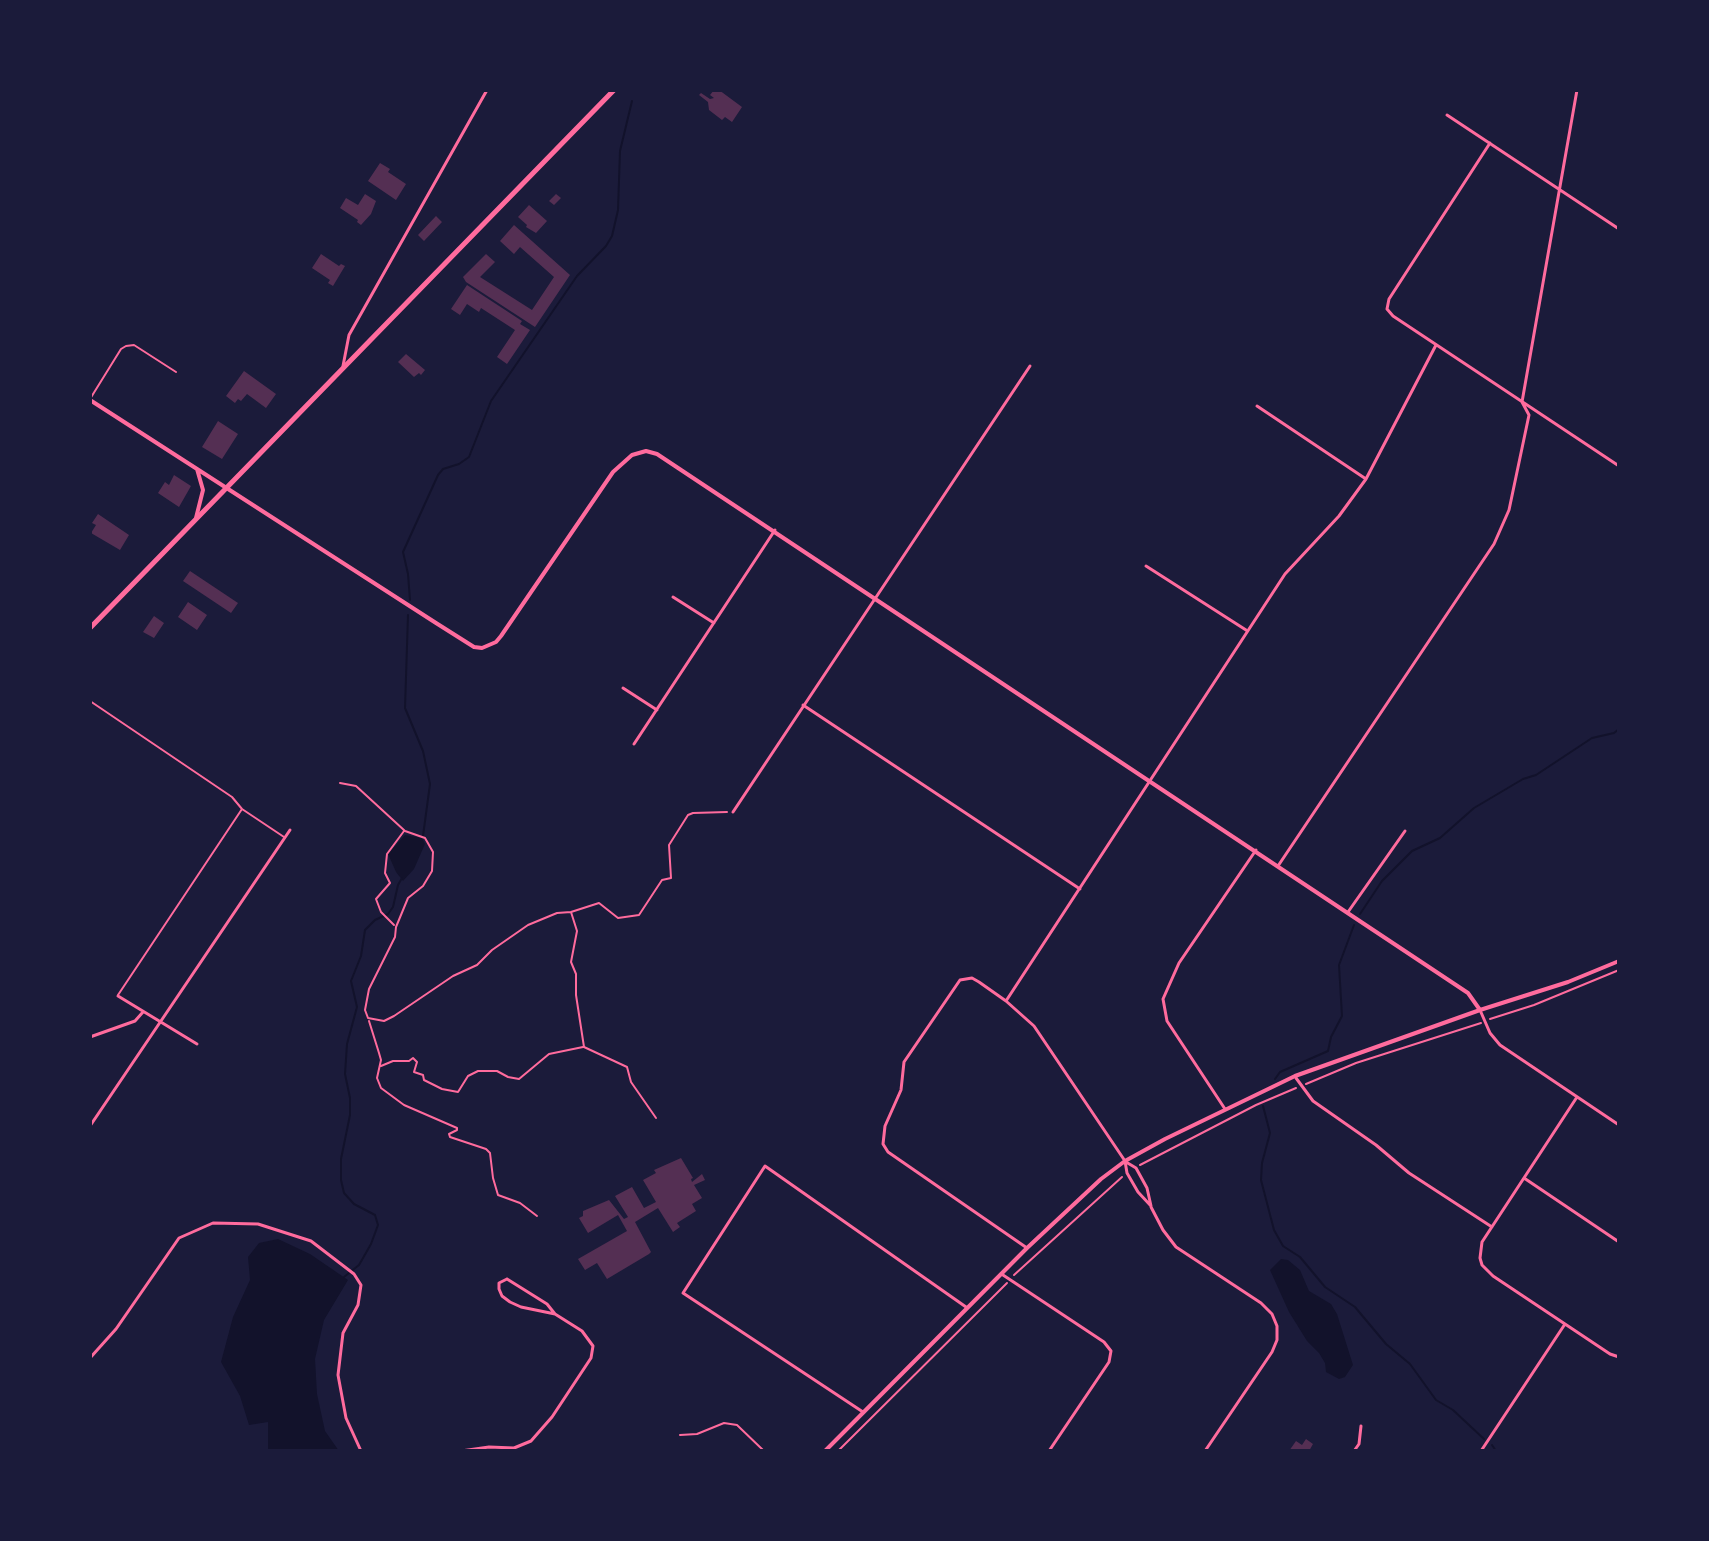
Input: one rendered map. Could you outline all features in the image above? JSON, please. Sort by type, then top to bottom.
[{"type":"main road","points":[[90,628],[614,90]]},
{"type":"street","points":[[343,369],[349,335],[487,90]]},
{"type":"street","points":[[1278,866],[1498,537],[1509,510],[1529,415],[1522,402],[1577,90]]},
{"type":"street","points":[[1447,115],[1619,229]]},
{"type":"street","points":[[1490,143],[1387,303],[1387,309],[1393,316],[1619,466]]},
{"type":"street","points":[[1006,1001],[1081,890],[1246,630],[1285,574],[1339,516],[1366,479],[1436,345]]},
{"type":"street","points":[[733,812],[1030,366]]},
{"type":"street","points":[[90,400],[474,647],[489,646],[501,636],[604,483],[632,455],[646,451],[657,454],[1468,993],[1500,1045],[1619,1125]]},
{"type":"street","points":[[1257,406],[1366,479]]},
{"type":"street","points":[[195,522],[203,490],[196,467]]},
{"type":"street","points":[[634,744],[775,530]]},
{"type":"street","points":[[1146,566],[1246,630]]},
{"type":"street","points":[[673,597],[714,623]]},
{"type":"street","points":[[623,688],[657,710]]},
{"type":"street","points":[[803,705],[1081,890]]},
{"type":"street","points":[[90,1126],[290,830]]},
{"type":"street","points":[[1348,912],[1405,831]]},
{"type":"street","points":[[1225,1109],[1167,1021],[1163,1010],[1165,989],[1179,963],[1256,850]]},
{"type":"street","points":[[825,1450],[1027,1248],[1101,1179],[1125,1161],[1295,1076],[1568,982],[1619,961]]},
{"type":"street","points":[[1027,1248],[888,1152],[883,1144],[885,1126],[901,1090],[904,1062],[954,986],[965,978],[972,978],[1006,1001],[1041,1036],[1125,1161],[1136,1168],[1163,1230],[1176,1247],[1261,1303],[1272,1314],[1277,1326],[1277,1340],[1272,1352],[1205,1451]]},
{"type":"street","points":[[118,996],[197,1044]]},
{"type":"street","points":[[90,1037],[135,1021],[144,1012]]},
{"type":"street","points":[[1295,1076],[1313,1101],[1376,1145],[1409,1173],[1492,1227]]},
{"type":"street","points":[[1577,1097],[1482,1242],[1480,1258],[1493,1276],[1619,1357]]},
{"type":"street","points":[[1125,1161],[1127,1173],[1151,1206]]},
{"type":"street","points":[[863,1412],[683,1293],[765,1166],[969,1309]]},
{"type":"street","points":[[1524,1178],[1619,1242]]},
{"type":"street","points":[[90,1358],[116,1329],[179,1238],[213,1223],[258,1224],[311,1241],[354,1274],[361,1285],[361,1294],[343,1333],[338,1375],[346,1418],[361,1451]]},
{"type":"street","points":[[1002,1275],[1104,1342],[1111,1351],[1109,1362],[1049,1451]]},
{"type":"street","points":[[461,1451],[489,1447],[514,1448],[531,1441],[552,1417],[591,1358],[593,1346],[582,1331],[513,1281],[507,1279],[499,1283],[502,1296],[510,1302],[555,1314]]},
{"type":"street","points":[[1481,1451],[1565,1324]]},
{"type":"street","points":[[1354,1451],[1359,1444],[1361,1426]]},
{"type":"lane","points":[[90,400],[121,349],[126,346],[134,345],[176,372]]},
{"type":"lane","points":[[90,701],[232,797],[242,809],[285,838]]},
{"type":"lane","points":[[118,996],[242,809]]},
{"type":"lane","points":[[680,1435],[697,1434],[724,1423],[737,1425],[764,1451]]},
{"type":"path","points":[[340,783],[361,790],[405,831],[425,838],[433,852],[434,862],[428,879],[408,898],[395,937],[369,989],[365,1010],[379,1053],[377,1078],[381,1088],[404,1105],[457,1128],[449,1134],[450,1137],[486,1149],[490,1153],[498,1195],[520,1203],[537,1216]]},
{"type":"path","points":[[368,1018],[384,1021],[394,1016],[453,976],[477,965],[492,950],[528,925],[557,913],[599,903],[618,918],[639,915],[662,880],[671,878],[669,845],[688,815],[733,812]]},
{"type":"path","points":[[396,927],[381,912],[376,899],[390,883],[385,873],[387,854],[405,831]]},
{"type":"path","points":[[571,912],[577,931],[571,962],[576,974],[584,1047]]},
{"type":"path","points":[[1493,1018],[1534,1005],[1619,970]]},
{"type":"path","points":[[380,1066],[413,1058],[417,1062],[414,1072],[423,1075],[424,1080],[442,1089],[458,1092],[468,1076],[478,1071],[497,1071],[519,1079],[549,1054],[584,1047],[627,1067],[631,1082],[656,1118]]},
{"type":"shaded area","points":[[405,835],[422,838],[425,844],[414,869],[403,881],[388,854]]},
{"type":"shaded area","points":[[278,1239],[310,1254],[348,1280],[324,1320],[315,1359],[317,1394],[325,1431],[339,1451],[268,1451],[268,1422],[249,1425],[240,1396],[221,1362],[233,1317],[250,1280],[248,1257],[259,1243]]},
{"type":"shaded area","points":[[1281,1259],[1288,1260],[1300,1270],[1309,1291],[1331,1304],[1337,1314],[1353,1365],[1345,1377],[1339,1379],[1326,1372],[1319,1353],[1307,1341],[1289,1312],[1270,1270]]},
{"type":"building","points":[[714,90],[719,90],[742,107],[732,122],[725,117],[722,120],[709,110],[708,102],[699,95],[714,98],[710,95]]},
{"type":"building","points":[[380,163],[406,184],[396,200],[368,181]]},
{"type":"building","points":[[365,194],[376,201],[371,214],[361,225],[340,208],[346,198],[358,205]]},
{"type":"building","points":[[556,194],[561,198],[554,205],[549,201]]},
{"type":"building","points":[[529,205],[547,221],[536,233],[518,217]]},
{"type":"building","points":[[436,216],[442,222],[424,241],[418,235]]},
{"type":"building","points":[[514,225],[570,275],[535,327],[463,277],[486,254],[495,262],[480,277],[532,310],[554,277],[520,247],[514,254],[500,241]]},
{"type":"building","points":[[321,254],[339,266],[345,266],[333,286],[328,283],[330,280],[312,268]]},
{"type":"building","points":[[467,285],[522,321],[520,324],[530,330],[507,364],[497,357],[515,330],[481,308],[479,312],[467,304],[460,315],[451,309]]},
{"type":"building","points":[[406,354],[425,370],[421,375],[419,373],[414,377],[398,362]]},
{"type":"building","points":[[244,371],[276,394],[266,408],[247,394],[235,403],[226,396]]},
{"type":"building","points":[[218,421],[238,434],[222,459],[202,447]]},
{"type":"building","points":[[174,475],[191,486],[179,507],[158,493],[165,482],[169,485]]},
{"type":"building","points":[[98,514],[129,535],[120,550],[91,533],[96,525],[92,523]]},
{"type":"building","points":[[190,571],[238,603],[231,613],[183,581]]},
{"type":"building","points":[[188,602],[207,615],[197,630],[178,617]]},
{"type":"building","points":[[154,616],[164,623],[154,638],[143,632]]},
{"type":"building","points":[[681,1158],[693,1178],[692,1182],[702,1174],[705,1180],[694,1185],[702,1198],[692,1204],[696,1211],[677,1223],[680,1227],[673,1232],[658,1208],[635,1222],[651,1252],[649,1254],[607,1279],[597,1263],[585,1270],[578,1259],[627,1231],[618,1215],[588,1233],[579,1218],[583,1216],[583,1211],[609,1200],[624,1219],[628,1217],[615,1196],[632,1187],[644,1208],[656,1202],[643,1180],[656,1173],[654,1170]]},
{"type":"building","points":[[1306,1439],[1313,1444],[1309,1451],[1289,1451],[1296,1441],[1302,1445]]},
{"type":"waterway","points":[[410,600],[403,552],[438,475],[443,469],[469,457],[491,401],[577,276],[612,236],[618,210],[620,151],[632,101]]},
{"type":"waterway","points":[[408,615],[405,708],[423,751],[430,784],[423,836]]},
{"type":"waterway","points":[[1360,914],[1382,881],[1412,851],[1440,838],[1474,808],[1523,779],[1536,775],[1592,738],[1619,729]]},
{"type":"waterway","points":[[344,1277],[359,1265],[378,1225],[375,1215],[354,1204],[344,1193],[341,1180],[341,1159],[350,1115],[345,1074],[347,1044],[357,1007],[351,981],[361,956],[365,930],[393,907],[402,878]]},
{"type":"waterway","points":[[1275,1079],[1280,1072],[1328,1051],[1331,1037],[1342,1016],[1339,965],[1354,925]]},
{"type":"waterway","points":[[1263,1106],[1270,1133],[1261,1180],[1274,1230],[1283,1246],[1300,1257],[1325,1287],[1355,1307],[1386,1344],[1410,1364],[1436,1400],[1453,1410],[1484,1439]]},
{"type":"waterway","points":[[1492,1445],[1496,1451]]}]
